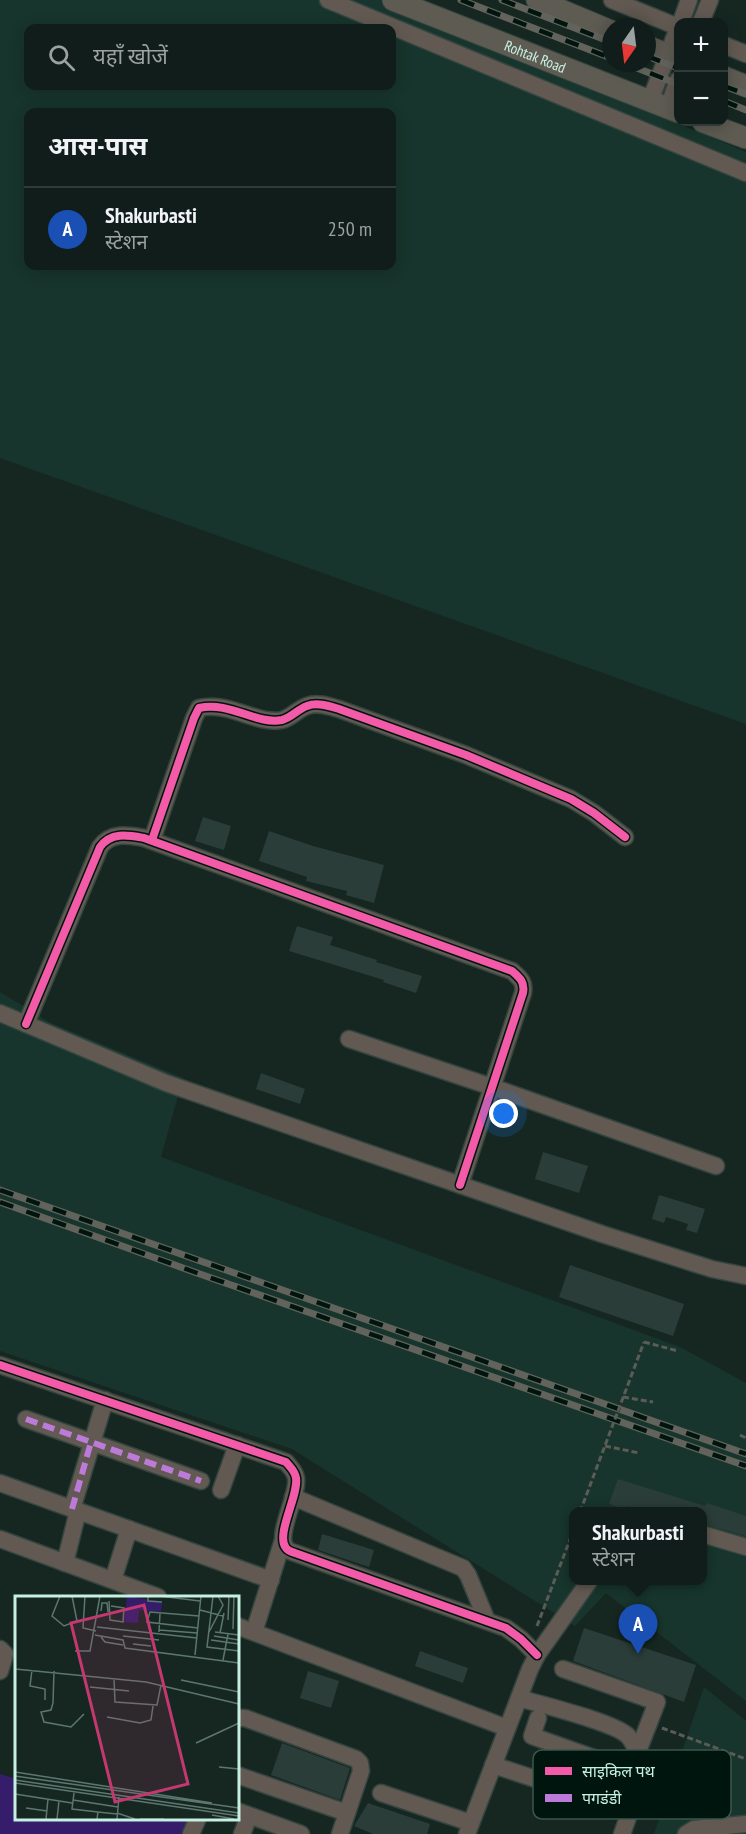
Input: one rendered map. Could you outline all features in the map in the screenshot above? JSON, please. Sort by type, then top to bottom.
[{"type":"main road","name":"Rohtak Road","points":[[393,0],[666,107]]},
{"type":"main road","points":[[537,0],[602,27]]},
{"type":"main road","points":[[656,49],[673,56]]},
{"type":"main road","points":[[728,79],[746,86]]},
{"type":"main road","points":[[714,126],[746,138]]},
{"type":"street","points":[[328,0],[386,24]]},
{"type":"street","points":[[612,0],[674,25]]},
{"type":"street","points":[[682,18],[689,0]]},
{"type":"street","points":[[703,18],[710,0]]},
{"type":"street","points":[[396,28],[746,173]]},
{"type":"street","points":[[728,47],[746,54]]},
{"type":"street","points":[[666,107],[673,56]]},
{"type":"street","points":[[666,107],[674,89]]},
{"type":"street","points":[[152,840],[199,708],[220,706],[267,719],[282,720],[307,706],[322,704],[339,708],[571,798],[625,837]]},
{"type":"street","points":[[26,1024],[100,847],[114,836],[128,835],[152,840],[512,971],[524,986],[460,1185]]},
{"type":"street","points":[[0,1013],[166,1083],[602,1234],[712,1269],[746,1276]]},
{"type":"street","points":[[349,1039],[716,1166]]},
{"type":"street","points":[[0,1365],[286,1462],[296,1476],[297,1485],[283,1540],[254,1632]]},
{"type":"street","points":[[65,1563],[91,1442],[105,1400]]},
{"type":"street","points":[[26,1419],[201,1481]]},
{"type":"street","points":[[221,1490],[237,1445]]},
{"type":"street","points":[[0,1483],[271,1580]]},
{"type":"street","points":[[293,1497],[463,1568],[487,1621]]},
{"type":"street","points":[[113,1581],[129,1529]]},
{"type":"street","points":[[707,1535],[746,1546]]},
{"type":"street","points":[[0,1539],[155,1596]]},
{"type":"street","points":[[283,1540],[286,1548],[295,1553],[506,1628],[537,1655]]},
{"type":"street","points":[[381,1793],[469,1829],[537,1655],[587,1585]]},
{"type":"street","points":[[238,1626],[507,1728]]},
{"type":"street","points":[[0,1648],[4,1654],[0,1671]]},
{"type":"street","points":[[563,1669],[657,1702],[639,1750]]},
{"type":"street","points":[[519,1698],[613,1727],[629,1737],[635,1750]]},
{"type":"street","points":[[238,1718],[245,1718],[356,1759],[360,1763],[361,1771],[340,1834]]},
{"type":"street","points":[[538,1718],[532,1736],[571,1750]]},
{"type":"street","points":[[493,1765],[533,1778]]},
{"type":"street","points":[[238,1775],[347,1814]]},
{"type":"street","points":[[242,1834],[243,1814],[293,1833]]},
{"type":"street","points":[[191,1834],[198,1819]]},
{"type":"street","points":[[622,1834],[627,1819]]},
{"type":"street","points":[[686,1834],[694,1829],[746,1824]]},
{"type":"path","points":[[582,1507],[644,1342],[678,1351]]},
{"type":"path","points":[[623,1397],[652,1402]]},
{"type":"path","points":[[740,1435],[746,1438]]},
{"type":"path","points":[[605,1446],[639,1453]]},
{"type":"path","points":[[541,1617],[569,1540]]},
{"type":"path","points":[[662,1728],[722,1750]]},
{"type":"path","points":[[731,1753],[746,1759]]},
{"type":"shaded area","points":[[0,0],[383,0],[674,122],[674,126],[684,126],[746,152],[746,724],[0,458]]},
{"type":"shaded area","points":[[0,992],[51,1023],[183,1078],[161,1157],[680,1347],[746,1383],[746,1701],[606,1593],[575,1626],[292,1449],[0,1351]]},
{"type":"shaded area","points":[[704,1687],[746,1721],[746,1834],[654,1834],[659,1819],[731,1819],[731,1750],[683,1750]]},
{"type":"shaded area","points":[[0,1774],[15,1779],[15,1819],[190,1819],[185,1834],[0,1834]]},
{"type":"building","points":[[203,817],[231,826],[224,850],[195,841]]},
{"type":"building","points":[[269,831],[313,846],[384,865],[374,903],[346,895],[347,891],[306,881],[307,877],[259,861]]},
{"type":"building","points":[[297,926],[333,937],[330,945],[422,976],[416,993],[383,982],[384,980],[289,951]]},
{"type":"building","points":[[261,1073],[305,1089],[300,1104],[256,1089]]},
{"type":"building","points":[[543,1152],[588,1166],[579,1193],[535,1179]]},
{"type":"building","points":[[659,1195],[705,1209],[697,1233],[686,1230],[688,1224],[666,1217],[664,1223],[652,1219]]},
{"type":"building","points":[[570,1265],[684,1304],[673,1336],[559,1297]]},
{"type":"building","points":[[618,1479],[746,1516],[746,1536],[707,1525],[707,1507],[618,1507],[609,1504]]},
{"type":"building","points":[[322,1534],[374,1550],[369,1567],[318,1550]]},
{"type":"building","points":[[584,1628],[696,1665],[684,1702],[573,1661]]},
{"type":"building","points":[[420,1651],[468,1668],[463,1683],[415,1666]]},
{"type":"building","points":[[308,1671],[339,1681],[331,1708],[300,1698]]},
{"type":"building","points":[[282,1743],[350,1768],[340,1800],[271,1775]]},
{"type":"building","points":[[368,1803],[430,1824],[427,1834],[373,1834],[354,1826]]},
{"type":"railway","points":[[461,0],[602,55]]},
{"type":"railway","points":[[502,0],[602,39]]},
{"type":"railway","points":[[656,59],[674,66]]},
{"type":"railway","points":[[647,72],[674,82]]},
{"type":"railway","points":[[728,87],[746,94]]},
{"type":"railway","points":[[728,103],[746,110]]},
{"type":"railway","points":[[0,1190],[746,1454]]},
{"type":"railway","points":[[0,1202],[746,1466]]},
{"type":"marked path","points":[[26,1419],[201,1481]]},
{"type":"marked path","points":[[72,1509],[91,1442]]},
{"type":"cycle path","points":[[152,840],[199,708],[221,708],[272,721],[285,719],[304,707],[315,704],[339,709],[466,755],[571,799],[625,837]]},
{"type":"cycle path","points":[[26,1024],[100,847],[109,839],[120,836],[144,838],[512,971],[521,981],[523,993],[460,1185]]},
{"type":"cycle path","points":[[0,1365],[286,1462],[296,1478],[283,1534],[283,1542],[288,1550],[506,1628],[537,1655]]},
{"type":"place","name":"Shakurbasti","points":[[638,1654]]}]
